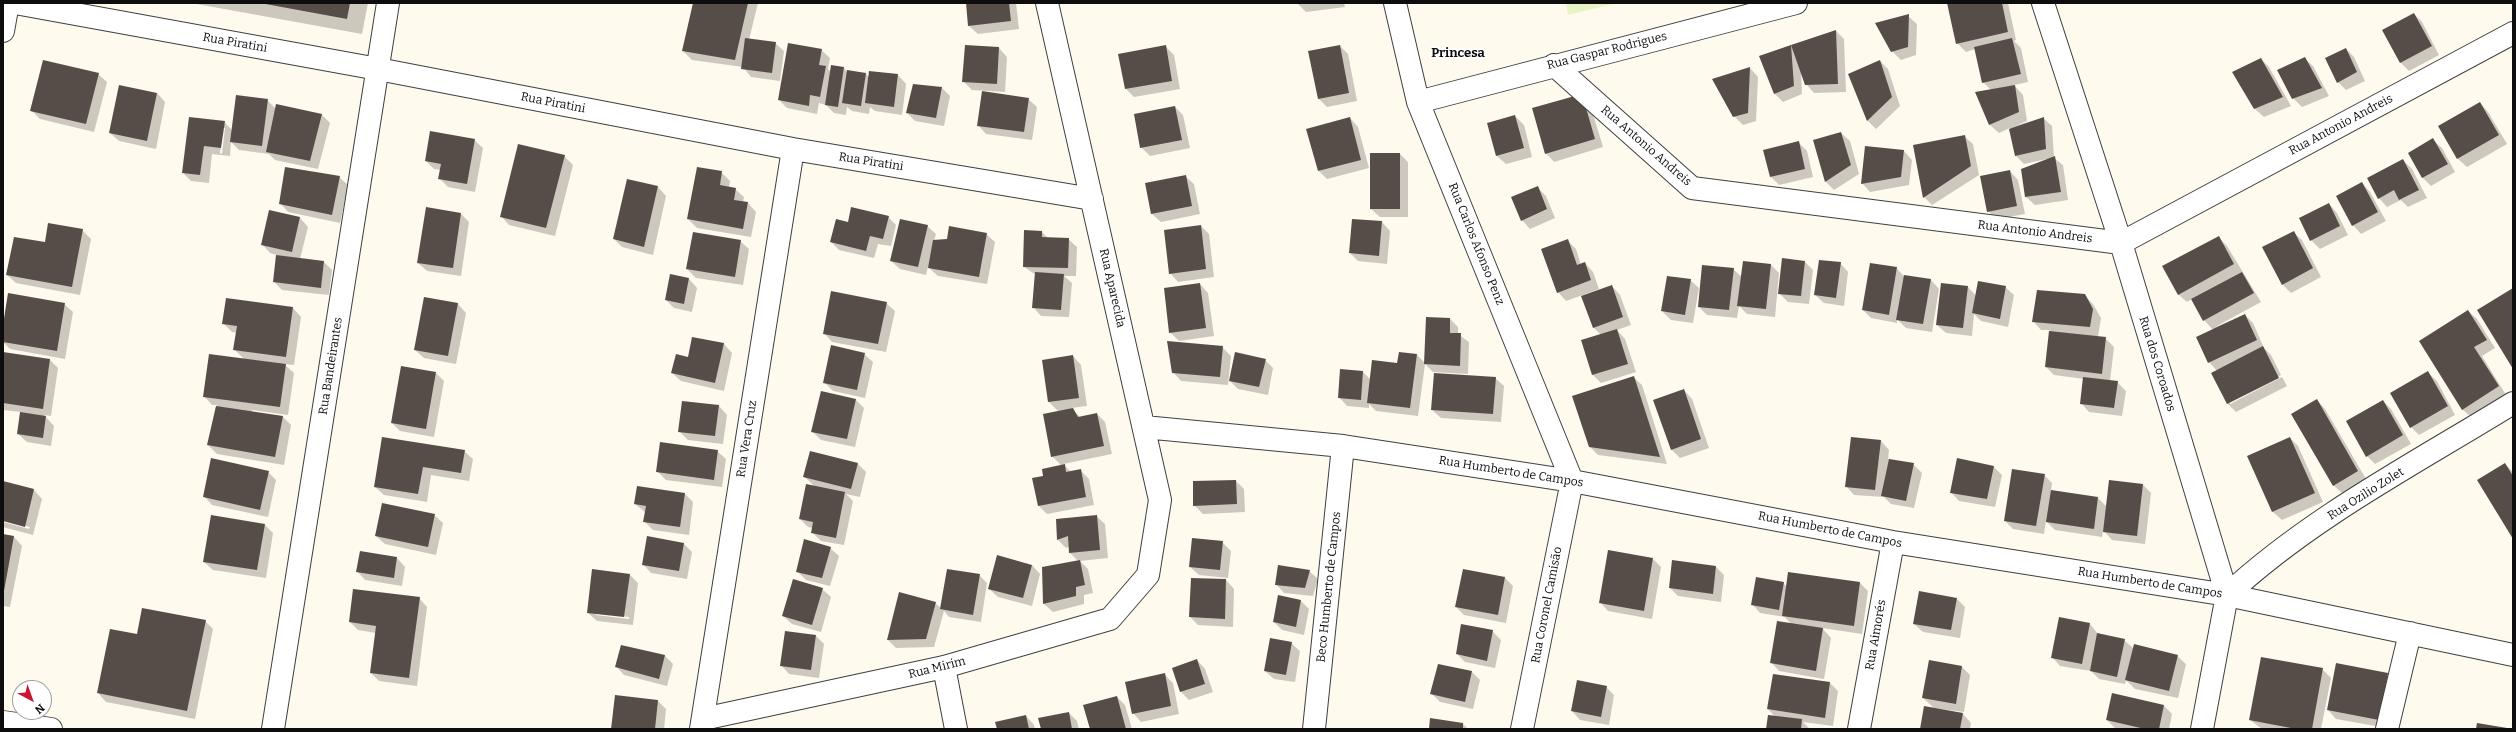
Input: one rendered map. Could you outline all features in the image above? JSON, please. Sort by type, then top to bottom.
[{"type":"street","points":[[3,31],[8,3]]},
{"type":"street","name":"Rua Piratini","points":[[15,3],[378,69],[793,150],[1092,199]]},
{"type":"street","name":"Rua Bandeirantes","points":[[273,729],[388,3]]},
{"type":"street","name":"Rua Aparecida","points":[[1046,3],[1160,500],[1148,575]]},
{"type":"street","name":"Rua Carlos Afonso Penz","points":[[1395,3],[1418,102],[1572,481]]},
{"type":"street","name":"Rua Gaspar Rodrigues","points":[[1418,102],[1554,65],[1796,3]]},
{"type":"street","name":"Rua dos Coroados","points":[[2043,3],[2121,243],[2227,595],[2202,729]]},
{"type":"street","name":"Rua Antonio Andreis","points":[[1554,65],[1692,188],[2121,243],[2513,34]]},
{"type":"street","name":"Rua Vera Cruz","points":[[702,724],[793,150]]},
{"type":"street","name":"Rua Ozilio Zolet","points":[[2227,595],[2259,565],[2303,532],[2513,403]]},
{"type":"street","name":"Rua Humberto de Campos","points":[[1144,427],[1342,446],[1572,481],[1893,542],[2227,595],[2513,655]]},
{"type":"street","name":"Beco Humberto de Campos","points":[[1314,729],[1342,446]]},
{"type":"street","name":"Rua Coronel Camisão","points":[[1522,729],[1572,481]]},
{"type":"street","name":"Rua Aimorés","points":[[1859,729],[1893,542]]},
{"type":"street","name":"Rua Mirim","points":[[702,724],[944,667],[1110,619],[1148,575]]},
{"type":"street","points":[[2387,729],[2410,633]]},
{"type":"street","points":[[944,667],[956,729]]},
{"type":"street","points":[[3,722],[51,729]]},
{"type":"green space","points":[[1566,3],[1617,3],[1568,15]]},
{"type":"building","points":[[260,3],[350,3],[347,19]]},
{"type":"building","points":[[693,3],[748,3],[735,60],[682,51]]},
{"type":"building","points":[[966,3],[1009,3],[1011,21],[968,26]]},
{"type":"building","points":[[1947,3],[2002,3],[2008,32],[1956,44]]},
{"type":"building","points":[[2414,13],[2432,46],[2400,63],[2382,30]]},
{"type":"building","points":[[1909,14],[1908,47],[1891,52],[1875,23]]},
{"type":"building","points":[[1836,30],[1838,84],[1805,85],[1791,45]]},
{"type":"building","points":[[745,38],[776,42],[772,73],[741,69]]},
{"type":"building","points":[[2012,38],[2021,74],[1982,83],[1974,47]]},
{"type":"building","points":[[788,43],[822,49],[819,65],[826,66],[820,97],[810,95],[809,106],[778,100]]},
{"type":"building","points":[[965,45],[999,47],[997,84],[962,82]]},
{"type":"building","points":[[1166,45],[1172,81],[1125,89],[1118,54]]},
{"type":"building","points":[[1340,45],[1349,93],[1318,99],[1308,51]]},
{"type":"building","points":[[1791,45],[1794,86],[1774,94],[1759,56]]},
{"type":"building","points":[[2346,48],[2357,72],[2337,83],[2325,58]]},
{"type":"building","points":[[2305,57],[2322,88],[2292,99],[2277,70]]},
{"type":"building","points":[[2261,58],[2283,97],[2254,109],[2232,72]]},
{"type":"building","points":[[43,60],[99,73],[86,124],[30,111]]},
{"type":"building","points":[[1880,60],[1892,97],[1867,121],[1848,74]]},
{"type":"building","points":[[831,65],[844,67],[838,107],[825,105]]},
{"type":"building","points":[[1750,67],[1748,113],[1733,117],[1712,79]]},
{"type":"building","points":[[847,70],[866,73],[861,106],[842,103]]},
{"type":"building","points":[[869,71],[898,74],[894,107],[865,103]]},
{"type":"building","points":[[913,84],[942,87],[936,118],[906,113]]},
{"type":"building","points":[[119,85],[157,93],[147,141],[109,133]]},
{"type":"building","points":[[2015,85],[2019,112],[1989,125],[1975,92]]},
{"type":"building","points":[[982,91],[1029,98],[1024,132],[977,126]]},
{"type":"building","points":[[1582,94],[1595,139],[1545,154],[1532,108]]},
{"type":"building","points":[[236,95],[268,99],[262,146],[230,142]]},
{"type":"building","points":[[2480,102],[2499,135],[2457,159],[2438,126]]},
{"type":"building","points":[[276,104],[322,114],[310,161],[266,152]]},
{"type":"building","points":[[1175,106],[1182,140],[1140,148],[1134,114]]},
{"type":"building","points":[[1515,115],[1524,148],[1496,156],[1487,123]]},
{"type":"building","points":[[189,117],[225,121],[221,148],[204,146],[200,175],[182,173]]},
{"type":"building","points":[[1350,117],[1361,160],[1318,171],[1306,129]]},
{"type":"building","points":[[2044,117],[2046,149],[2015,156],[2009,129]]},
{"type":"building","points":[[430,131],[475,139],[467,184],[438,179],[441,164],[425,161]]},
{"type":"building","points":[[1841,132],[1851,165],[1825,182],[1813,140]]},
{"type":"building","points":[[1965,135],[1971,166],[1923,198],[1913,145]]},
{"type":"building","points":[[2433,138],[2448,164],[2422,178],[2408,153]]},
{"type":"building","points":[[1799,141],[1805,169],[1770,177],[1763,150]]},
{"type":"building","points":[[518,144],[565,155],[546,228],[500,217]]},
{"type":"building","points":[[1865,146],[1904,150],[1901,177],[1861,184]]},
{"type":"building","points":[[1370,153],[1400,153],[1400,209],[1370,209]]},
{"type":"building","points":[[2055,156],[2061,192],[2025,197],[2021,169]]},
{"type":"building","points":[[2403,159],[2419,190],[2399,200],[2394,190],[2378,199],[2367,178]]},
{"type":"building","points":[[285,167],[340,176],[332,215],[279,204]]},
{"type":"building","points":[[697,167],[722,171],[720,185],[736,188],[734,200],[748,202],[743,229],[687,219]]},
{"type":"building","points":[[2010,170],[2017,206],[1987,212],[1980,176]]},
{"type":"building","points":[[1186,175],[1192,206],[1151,214],[1145,183]]},
{"type":"building","points":[[627,179],[658,186],[644,247],[613,239]]},
{"type":"building","points":[[2362,182],[2378,212],[2352,226],[2336,196]]},
{"type":"building","points":[[1538,186],[1547,209],[1521,221],[1511,197]]},
{"type":"building","points":[[2329,203],[2340,226],[2310,241],[2299,218]]},
{"type":"building","points":[[426,207],[461,213],[453,268],[417,263]]},
{"type":"building","points":[[851,207],[889,216],[883,239],[870,236],[866,251],[830,242],[836,219],[848,222]]},
{"type":"building","points":[[269,210],[300,217],[292,252],[261,245]]},
{"type":"building","points":[[900,219],[928,225],[918,267],[890,261]]},
{"type":"building","points":[[1352,219],[1382,221],[1379,256],[1349,253]]},
{"type":"building","points":[[48,223],[83,229],[72,287],[6,275],[14,237],[45,242]]},
{"type":"building","points":[[1201,225],[1206,269],[1169,274],[1164,230]]},
{"type":"building","points":[[949,226],[987,233],[979,277],[928,268],[933,240],[947,239]]},
{"type":"building","points":[[1024,230],[1042,231],[1042,237],[1069,238],[1068,268],[1023,267]]},
{"type":"building","points":[[2294,231],[2313,268],[2282,285],[2262,247]]},
{"type":"building","points":[[693,232],[741,240],[735,277],[686,269]]},
{"type":"building","points":[[2219,236],[2234,264],[2178,295],[2162,266]]},
{"type":"building","points":[[1568,239],[1577,265],[1585,262],[1591,280],[1557,293],[1541,249]]},
{"type":"building","points":[[276,255],[324,261],[321,288],[273,282]]},
{"type":"building","points":[[1782,258],[1805,261],[1801,296],[1778,294]]},
{"type":"building","points":[[1819,260],[1841,262],[1836,298],[1814,295]]},
{"type":"building","points":[[1743,261],[1771,264],[1766,309],[1737,306]]},
{"type":"building","points":[[1870,263],[1897,267],[1889,315],[1862,310]]},
{"type":"building","points":[[1702,265],[1734,268],[1729,310],[1698,307]]},
{"type":"building","points":[[1035,272],[1064,274],[1061,310],[1032,308]]},
{"type":"building","points":[[2242,272],[2254,293],[2203,321],[2191,299]]},
{"type":"building","points":[[670,274],[689,278],[684,304],[665,300]]},
{"type":"building","points":[[1904,275],[1931,279],[1923,324],[1896,320]]},
{"type":"building","points":[[1667,276],[1691,279],[1685,315],[1661,311]]},
{"type":"building","points":[[1978,281],[2006,286],[2000,319],[1972,313]]},
{"type":"building","points":[[1200,283],[1206,328],[1169,333],[1164,288]]},
{"type":"building","points":[[1941,283],[1968,286],[1963,328],[1936,325]]},
{"type":"building","points":[[1612,285],[1623,317],[1593,328],[1581,296]]},
{"type":"building","points":[[2513,288],[2513,369],[2477,310]]},
{"type":"building","points":[[2037,290],[2085,294],[2093,309],[2090,327],[2032,322]]},
{"type":"building","points":[[831,291],[887,302],[878,344],[823,334]]},
{"type":"building","points":[[8,293],[65,303],[57,351],[3,342],[3,325]]},
{"type":"building","points":[[424,297],[458,303],[448,356],[414,350]]},
{"type":"building","points":[[226,298],[293,307],[286,357],[233,350],[237,326],[222,324]]},
{"type":"building","points":[[2468,310],[2487,340],[2474,347],[2499,386],[2462,410],[2419,341]]},
{"type":"building","points":[[2245,314],[2257,340],[2208,363],[2196,337]]},
{"type":"building","points":[[1426,317],[1450,318],[1450,333],[1461,333],[1460,366],[1424,364]]},
{"type":"building","points":[[1617,329],[1628,364],[1592,375],[1581,340]]},
{"type":"building","points":[[2049,331],[2106,337],[2102,374],[2045,367]]},
{"type":"building","points":[[692,337],[724,343],[715,383],[671,373],[676,354],[688,357]]},
{"type":"building","points":[[1167,341],[1223,346],[1220,377],[1172,373]]},
{"type":"building","points":[[831,345],[865,353],[857,390],[823,383]]},
{"type":"building","points":[[2263,346],[2279,378],[2227,404],[2211,373]]},
{"type":"building","points":[[3,352],[50,359],[43,409],[3,403]]},
{"type":"building","points":[[1235,352],[1266,359],[1259,387],[1229,381]]},
{"type":"building","points":[[1399,352],[1417,354],[1410,408],[1367,403],[1372,360],[1397,363]]},
{"type":"building","points":[[209,354],[286,364],[280,407],[203,397]]},
{"type":"building","points":[[1073,355],[1079,398],[1048,402],[1042,360]]},
{"type":"building","points":[[401,366],[436,372],[426,429],[391,423]]},
{"type":"building","points":[[1340,369],[1363,371],[1361,400],[1338,398]]},
{"type":"building","points":[[2428,371],[2448,406],[2410,428],[2390,393]]},
{"type":"building","points":[[1434,373],[1496,377],[1493,414],[1431,410]]},
{"type":"building","points":[[1634,376],[1660,457],[1589,447],[1572,396]]},
{"type":"building","points":[[2083,377],[2118,381],[2114,408],[2080,404]]},
{"type":"building","points":[[1684,389],[1701,439],[1671,450],[1653,400]]},
{"type":"building","points":[[821,391],[856,399],[847,439],[811,432]]},
{"type":"building","points":[[2317,399],[2358,471],[2333,486],[2291,414]]},
{"type":"building","points":[[2383,400],[2403,435],[2366,457],[2346,421]]},
{"type":"building","points":[[682,401],[719,405],[715,436],[678,432]]},
{"type":"building","points":[[216,406],[283,416],[275,457],[207,445]]},
{"type":"building","points":[[1073,408],[1078,417],[1097,413],[1104,446],[1051,457],[1043,414]]},
{"type":"building","points":[[20,412],[46,416],[43,438],[17,434]]},
{"type":"building","points":[[382,437],[465,450],[461,473],[423,467],[418,494],[374,487]]},
{"type":"building","points":[[1851,437],[1881,440],[1875,490],[1845,487]]},
{"type":"building","points":[[2290,437],[2315,493],[2272,512],[2247,456]]},
{"type":"building","points":[[660,442],[718,450],[714,480],[656,472]]},
{"type":"building","points":[[810,451],[858,463],[851,489],[803,477]]},
{"type":"building","points":[[211,458],[269,471],[260,510],[203,497]]},
{"type":"building","points":[[1957,458],[1994,466],[1987,499],[1950,493]]},
{"type":"building","points":[[1889,459],[1914,463],[1906,501],[1881,496]]},
{"type":"building","points":[[2505,463],[2513,476],[2513,539],[2477,480]]},
{"type":"building","points":[[1065,464],[1066,472],[1081,469],[1086,497],[1038,506],[1032,478],[1043,476],[1042,469]]},
{"type":"building","points":[[2012,469],[2045,474],[2036,526],[2004,521]]},
{"type":"building","points":[[1236,480],[1237,504],[1193,506],[1193,481]]},
{"type":"building","points":[[2109,480],[2143,484],[2137,536],[2103,532]]},
{"type":"building","points":[[3,481],[34,489],[25,527],[3,521]]},
{"type":"building","points":[[806,484],[845,492],[836,538],[811,533],[813,522],[799,519]]},
{"type":"building","points":[[637,486],[685,493],[680,527],[643,522],[646,506],[634,504]]},
{"type":"building","points":[[2051,490],[2098,497],[2094,529],[2046,522]]},
{"type":"building","points":[[382,503],[435,514],[428,547],[375,536]]},
{"type":"building","points":[[211,515],[265,524],[257,570],[203,562]]},
{"type":"building","points":[[1097,515],[1100,550],[1069,553],[1068,536],[1057,540],[1056,519]]},
{"type":"building","points":[[3,534],[14,536],[4,591],[3,591]]},
{"type":"building","points":[[647,536],[684,543],[679,571],[642,565]]},
{"type":"building","points":[[1192,538],[1223,541],[1220,570],[1189,567]]},
{"type":"building","points":[[804,539],[831,547],[822,578],[796,572]]},
{"type":"building","points":[[1608,550],[1653,558],[1644,611],[1599,603]]},
{"type":"building","points":[[360,551],[397,557],[394,578],[356,572]]},
{"type":"building","points":[[997,555],[1032,565],[1023,598],[988,589]]},
{"type":"building","points":[[1080,560],[1085,585],[1076,587],[1076,596],[1043,604],[1042,567]]},
{"type":"building","points":[[1672,560],[1716,566],[1713,594],[1669,588]]},
{"type":"building","points":[[1278,565],[1310,570],[1305,588],[1275,585]]},
{"type":"building","points":[[592,569],[630,574],[624,617],[587,613]]},
{"type":"building","points":[[947,569],[980,574],[973,615],[940,609]]},
{"type":"building","points":[[1463,569],[1505,577],[1498,615],[1455,607]]},
{"type":"building","points":[[1788,572],[1860,582],[1854,626],[1782,616]]},
{"type":"building","points":[[1756,577],[1784,582],[1779,610],[1751,605]]},
{"type":"building","points":[[1191,578],[1226,579],[1225,619],[1189,617]]},
{"type":"building","points":[[793,579],[823,588],[812,625],[782,616]]},
{"type":"building","points":[[353,589],[420,597],[409,678],[370,673],[376,626],[349,622]]},
{"type":"building","points":[[1919,591],[1957,598],[1951,630],[1913,624]]},
{"type":"building","points":[[899,592],[936,602],[926,639],[887,640]]},
{"type":"building","points":[[1278,595],[1301,600],[1296,627],[1273,622]]},
{"type":"building","points":[[142,608],[206,620],[187,711],[97,693],[110,629],[137,634]]},
{"type":"building","points":[[2059,617],[2090,623],[2082,664],[2051,658]]},
{"type":"building","points":[[1777,621],[1823,628],[1816,671],[1770,663]]},
{"type":"building","points":[[1461,624],[1493,630],[1487,661],[1456,654]]},
{"type":"building","points":[[785,631],[816,635],[811,670],[780,666]]},
{"type":"building","points":[[2097,633],[2125,639],[2117,677],[2090,671]]},
{"type":"building","points":[[1270,638],[1292,642],[1286,675],[1264,671]]},
{"type":"building","points":[[2134,644],[2178,655],[2169,691],[2125,680]]},
{"type":"building","points":[[621,645],[665,655],[659,679],[615,667]]},
{"type":"building","points":[[2261,657],[2323,668],[2312,729],[2296,729],[2249,720]]},
{"type":"building","points":[[1197,659],[1205,684],[1180,692],[1172,668]]},
{"type":"building","points":[[1929,660],[1962,666],[1956,704],[1922,698]]},
{"type":"building","points":[[2336,663],[2388,673],[2379,720],[2327,710]]},
{"type":"building","points":[[1438,664],[1472,671],[1465,702],[1430,694]]},
{"type":"building","points":[[1165,673],[1171,706],[1132,714],[1125,682]]},
{"type":"building","points":[[1773,674],[1830,682],[1825,718],[1767,709]]},
{"type":"building","points":[[1577,680],[1607,686],[1601,717],[1571,711]]},
{"type":"building","points":[[2112,693],[2164,705],[2159,729],[2145,729],[2106,720]]},
{"type":"building","points":[[615,695],[658,700],[655,729],[611,729]]},
{"type":"building","points":[[1117,696],[1126,729],[1090,729],[1083,705]]},
{"type":"building","points":[[1924,706],[1963,713],[1960,729],[1920,729]]},
{"type":"building","points":[[1069,712],[1072,729],[1041,729],[1038,718]]},
{"type":"building","points":[[1026,715],[1029,729],[997,729],[995,722]]},
{"type":"building","points":[[1768,715],[1802,719],[1801,729],[1766,729]]},
{"type":"building","points":[[1430,718],[1463,723],[1463,729],[1429,729]]},
{"type":"building","points":[[2477,723],[2507,728],[2507,729],[2476,729]]},
{"type":"district","name":"Princesa","points":[[1458,53]]}]
